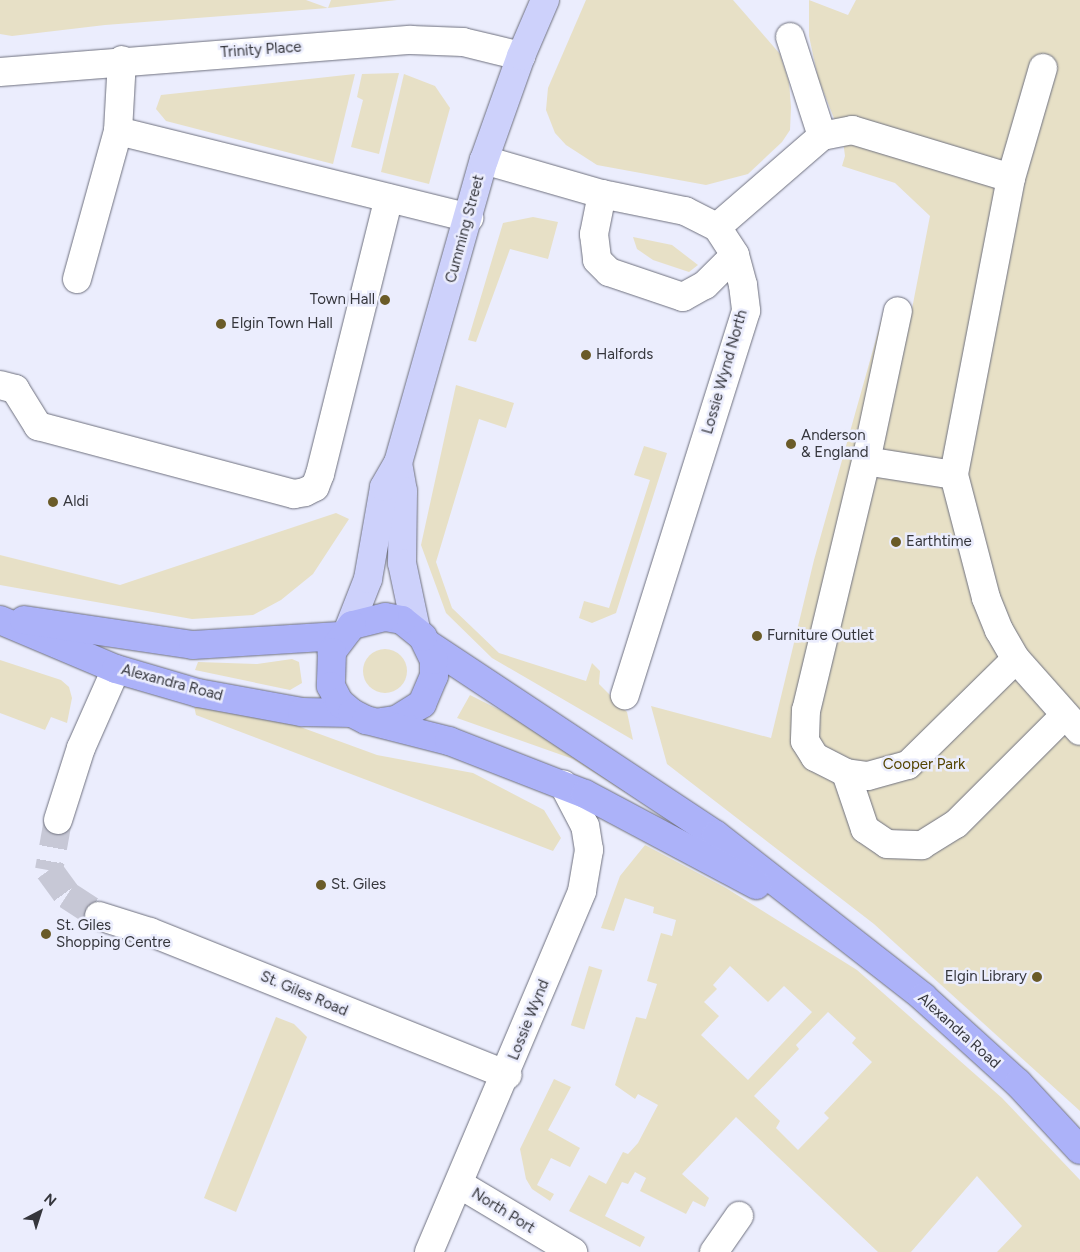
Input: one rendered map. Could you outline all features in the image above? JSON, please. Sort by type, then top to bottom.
[{"type":"highway","points":[[385,616],[422,637],[716,835],[827,925],[705,856],[563,784],[450,741],[352,713],[339,702],[331,686],[332,652],[344,633],[368,618],[385,616]]},
{"type":"highway","name":"Alexandra Road","points":[[0,619],[192,645],[344,633]]},
{"type":"highway","name":"Alexandra Road","points":[[0,619],[116,669],[198,693],[302,712],[352,713]]},
{"type":"highway","points":[[381,722],[410,714],[430,691],[434,660],[422,637]]},
{"type":"highway","name":"Alexandra Road","points":[[827,925],[923,997],[1018,1083],[1080,1150]]},
{"type":"main road","name":"Cumming Street","points":[[344,633],[368,579],[384,487],[398,462],[484,160],[521,56],[546,0]]},
{"type":"main road","name":"Cumming Street","points":[[398,462],[403,490],[402,563],[422,637]]},
{"type":"street","points":[[790,37],[822,136]]},
{"type":"street","name":"Trinity Place","points":[[0,72],[122,60],[411,40],[463,42],[521,56]]},
{"type":"street","points":[[77,279],[118,131],[122,60]]},
{"type":"street","points":[[846,773],[865,829],[887,844],[922,845],[956,824],[1072,723],[1016,659],[986,598],[954,475],[1011,178],[1043,68]]},
{"type":"street","points":[[716,227],[822,136],[852,130],[1011,178]]},
{"type":"street","points":[[118,131],[469,218]]},
{"type":"street","name":"Lossie Wynd North","points":[[484,160],[602,194],[685,211],[716,227],[734,255],[746,311],[625,695]]},
{"type":"street","points":[[602,194],[594,234],[597,260],[608,272],[683,296],[705,284],[734,255]]},
{"type":"street","points":[[0,385],[15,389],[38,426],[294,494],[305,492],[315,487],[320,474],[389,198]]},
{"type":"street","points":[[898,312],[866,461],[803,732],[815,757],[846,773],[868,776],[908,765],[1016,659]]},
{"type":"street","points":[[866,461],[954,475]]},
{"type":"street","points":[[58,820],[81,748],[116,669]]},
{"type":"street","name":"Lossie Wynd","points":[[429,1252],[507,1075],[582,891],[589,850],[586,826],[563,784]]},
{"type":"street","name":"St. Giles Road","points":[[99,916],[150,932],[507,1075]]},
{"type":"street","name":"North Port","points":[[459,1184],[508,1216],[573,1252]]},
{"type":"street","points":[[714,1252],[739,1216]]},
{"type":"green space","points":[[0,0],[306,0],[328,8],[105,25],[12,36],[0,34]]},
{"type":"green space","points":[[331,0],[397,0],[328,8]]},
{"type":"green space","points":[[586,0],[733,0],[780,54],[789,82],[791,107],[790,130],[782,142],[748,174],[706,185],[597,165],[566,145],[555,133],[546,110],[548,88]]},
{"type":"green space","name":"Cooper Park","points":[[809,0],[848,15],[856,0],[1080,0],[1080,1111],[874,924],[667,764],[651,706],[771,738],[814,560],[885,307],[911,314],[930,216],[895,183],[842,166],[845,156],[843,141],[818,78],[809,36]]},
{"type":"green space","points":[[399,73],[379,154],[351,147],[363,100],[357,97],[362,74]]},
{"type":"green space","points":[[355,74],[333,164],[166,121],[156,109],[161,95]]},
{"type":"green space","points":[[404,74],[435,86],[450,108],[429,184],[381,172]]},
{"type":"green space","points":[[533,217],[558,222],[548,259],[510,249],[476,342],[468,340],[503,223]]},
{"type":"green space","points":[[633,237],[672,245],[698,265],[689,272],[653,260],[637,249]]},
{"type":"green space","points":[[456,385],[514,403],[506,428],[479,419],[436,562],[452,608],[499,653],[586,681],[592,663],[600,671],[599,684],[627,712],[633,740],[492,658],[446,613],[421,545]]},
{"type":"green space","points":[[644,446],[667,453],[616,613],[592,623],[579,618],[584,601],[609,608],[650,480],[634,475]]},
{"type":"green space","points":[[336,513],[349,519],[313,574],[281,600],[253,615],[192,619],[0,585],[0,555],[120,585]]},
{"type":"green space","points":[[385,649],[397,653],[403,659],[407,671],[403,683],[397,689],[385,693],[373,689],[367,683],[363,671],[367,659],[373,653]]},
{"type":"green space","points":[[292,659],[299,662],[302,683],[290,690],[195,670],[198,662],[257,664]]},
{"type":"green space","points":[[0,660],[61,680],[69,687],[72,698],[67,723],[51,717],[45,730],[0,713]]},
{"type":"green space","points":[[470,695],[541,731],[630,791],[625,792],[573,759],[457,718]]},
{"type":"green space","points":[[194,706],[284,721],[377,755],[473,773],[544,810],[561,838],[553,851],[196,715]]},
{"type":"green space","points":[[645,845],[726,888],[857,970],[1002,1098],[1080,1180],[1080,1252],[997,1252],[1022,1226],[977,1176],[911,1252],[878,1252],[736,1117],[682,1174],[709,1198],[705,1207],[693,1201],[686,1214],[640,1191],[646,1178],[635,1172],[628,1184],[622,1182],[605,1216],[645,1237],[640,1247],[569,1211],[589,1175],[606,1184],[623,1152],[628,1154],[638,1143],[658,1105],[638,1094],[635,1099],[615,1085],[636,1017],[646,1019],[657,984],[647,981],[661,933],[672,936],[676,920],[653,913],[654,907],[625,898],[614,931],[601,928],[620,876]],"holes":[[[730,966],[768,1002],[784,986],[812,1012],[748,1080],[701,1035],[719,1016],[704,1002],[717,989],[713,985]],[[828,1012],[856,1038],[852,1043],[872,1062],[824,1113],[829,1118],[798,1150],[776,1128],[780,1121],[754,1096],[799,1049],[796,1045]]]},
{"type":"green space","points":[[589,966],[602,970],[584,1029],[571,1025]]},
{"type":"green space","points":[[276,1017],[294,1024],[307,1037],[236,1212],[204,1198]]},
{"type":"green space","points":[[554,1079],[571,1087],[548,1130],[580,1148],[570,1167],[551,1158],[537,1185],[554,1194],[550,1201],[532,1189],[526,1179],[520,1149]]},
{"type":"tunnel","points":[[58,820],[49,870],[67,895],[99,916]]},
{"type":"place","name":"Town Hall","points":[[385,300]]},
{"type":"place","name":"Elgin Town Hall","points":[[221,324]]},
{"type":"place","name":"Halfords","points":[[586,355]]},
{"type":"place","name":"Anderson & England","points":[[791,444]]},
{"type":"place","name":"Aldi","points":[[53,502]]},
{"type":"place","name":"Earthtime","points":[[896,542]]},
{"type":"place","name":"Furniture Outlet","points":[[757,636]]},
{"type":"place","name":"St. Giles","points":[[321,885]]},
{"type":"place","name":"St. Giles Shopping Centre","points":[[46,934]]},
{"type":"place","name":"Elgin Library","points":[[1037,977]]}]
